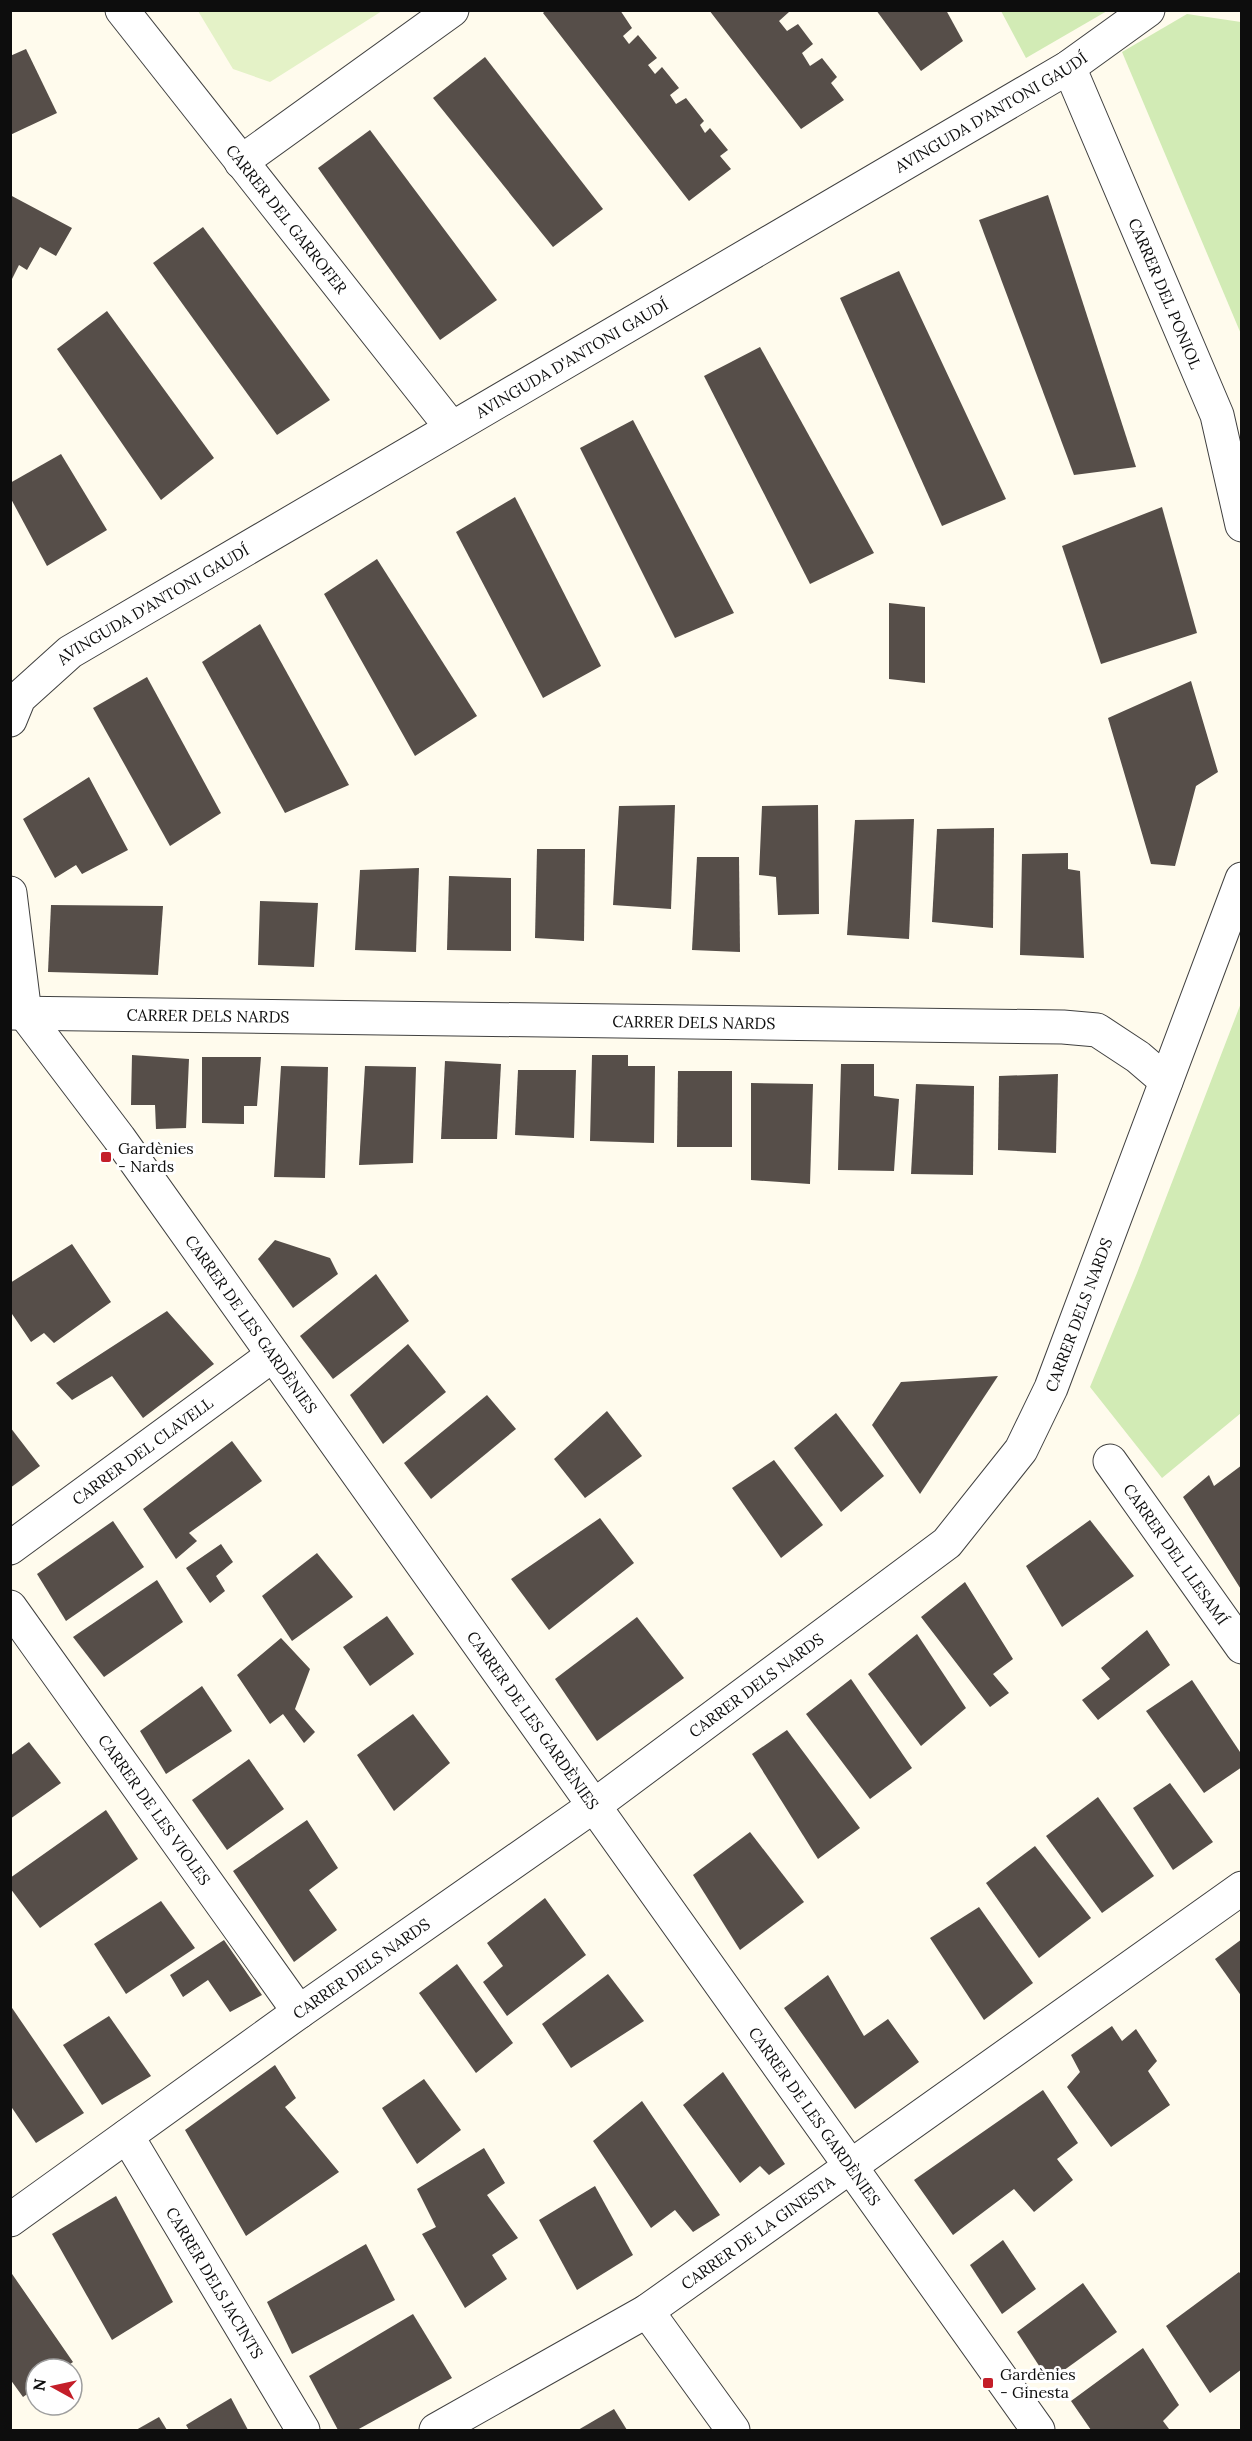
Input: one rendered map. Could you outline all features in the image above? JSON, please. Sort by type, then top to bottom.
[{"type":"street","name":"CARRER DEL GARROFER","points":[[122,10],[451,427]]},
{"type":"street","points":[[241,162],[452,10]]},
{"type":"street","name":"AVINGUDA D'ANTONI GAUDÍ","points":[[10,720],[19,698],[70,652],[1069,67],[1148,10]]},
{"type":"street","name":"CARRER DEL PONIOL","points":[[1069,67],[1217,416],[1242,525]]},
{"type":"street","points":[[1166,1081],[1242,879]]},
{"type":"street","points":[[10,893],[18,1013]]},
{"type":"street","name":"CARRER DELS NARDS","points":[[10,2220],[299,2012],[595,1805],[947,1543],[1021,1450],[1052,1388],[1166,1081],[1138,1057],[1097,1030],[1063,1027],[18,1013]]},
{"type":"street","name":"CARRER DE LES GARDÈNIES","points":[[18,1013],[119,1138],[595,1805],[850,2169],[1038,2430]]},
{"type":"street","name":"CARRER DEL CLAVELL","points":[[10,1548],[273,1355]]},
{"type":"street","name":"CARRER DEL LLESAMÍ","points":[[1110,1461],[1242,1647]]},
{"type":"street","name":"CARRER DE LES VIOLES","points":[[10,1607],[299,2012]]},
{"type":"street","name":"CARRER DE LA GINESTA","points":[[436,2430],[646,2311],[850,2169],[1242,1888]]},
{"type":"street","name":"CARRER DELS JACINTS","points":[[127,2136],[303,2430]]},
{"type":"street","points":[[646,2311],[733,2430]]},
{"type":"green space","points":[[198,11],[382,11],[270,82],[233,69]]},
{"type":"green space","points":[[1001,11],[1107,11],[1026,58]]},
{"type":"green space","points":[[1187,14],[1241,22],[1241,334],[1122,52]]},
{"type":"green space","points":[[1241,1003],[1241,1413],[1162,1478],[1090,1387],[1137,1273]]},
{"type":"building","points":[[546,10],[620,10],[632,28],[623,36],[629,44],[638,35],[657,58],[648,65],[655,74],[662,67],[679,88],[670,95],[676,104],[686,98],[704,121],[700,125],[705,133],[710,128],[728,150],[720,156],[731,169],[689,201],[543,13]]},
{"type":"building","points":[[709,10],[788,10],[789,12],[779,21],[787,31],[798,24],[813,44],[802,53],[810,66],[822,58],[837,77],[831,83],[844,100],[801,129]]},
{"type":"building","points":[[876,10],[946,10],[963,41],[921,71]]},
{"type":"building","points":[[26,49],[57,113],[10,135],[10,56]]},
{"type":"building","points":[[485,57],[603,209],[553,247],[433,98]]},
{"type":"building","points":[[370,130],[497,300],[440,340],[318,168]]},
{"type":"building","points":[[10,195],[72,228],[56,256],[40,247],[27,270],[19,265],[10,283]]},
{"type":"building","points":[[1048,195],[1136,467],[1074,475],[979,220]]},
{"type":"building","points":[[203,227],[330,400],[277,435],[153,263]]},
{"type":"building","points":[[899,271],[1006,499],[942,526],[840,298]]},
{"type":"building","points":[[107,311],[214,458],[161,500],[57,349]]},
{"type":"building","points":[[760,347],[874,553],[810,584],[704,376]]},
{"type":"building","points":[[633,420],[734,613],[675,638],[580,448]]},
{"type":"building","points":[[61,454],[107,530],[47,566],[10,497],[10,483]]},
{"type":"building","points":[[515,497],[601,666],[543,698],[456,532]]},
{"type":"building","points":[[1162,507],[1197,633],[1101,664],[1062,546]]},
{"type":"building","points":[[377,559],[477,716],[415,756],[324,594]]},
{"type":"building","points":[[889,603],[925,607],[925,683],[889,679]]},
{"type":"building","points":[[260,624],[349,785],[285,813],[202,662]]},
{"type":"building","points":[[147,677],[221,813],[170,846],[93,708]]},
{"type":"building","points":[[1191,681],[1218,772],[1196,786],[1175,866],[1151,864],[1108,718]]},
{"type":"building","points":[[89,777],[128,850],[82,874],[76,865],[55,878],[23,819]]},
{"type":"building","points":[[675,805],[671,909],[613,905],[619,806]]},
{"type":"building","points":[[818,805],[819,914],[778,915],[776,877],[759,875],[762,806]]},
{"type":"building","points":[[914,819],[909,939],[847,935],[855,820]]},
{"type":"building","points":[[994,828],[993,928],[932,922],[937,829]]},
{"type":"building","points":[[537,849],[585,849],[584,941],[535,938]]},
{"type":"building","points":[[1068,853],[1068,869],[1080,871],[1084,958],[1020,955],[1022,854]]},
{"type":"building","points":[[697,857],[739,857],[740,952],[692,950]]},
{"type":"building","points":[[419,868],[416,952],[355,950],[360,870]]},
{"type":"building","points":[[449,876],[511,878],[511,951],[447,950]]},
{"type":"building","points":[[260,901],[318,903],[314,967],[258,965]]},
{"type":"building","points":[[51,905],[163,906],[158,975],[48,972]]},
{"type":"building","points":[[132,1055],[189,1059],[186,1128],[156,1129],[155,1105],[131,1105]]},
{"type":"building","points":[[592,1055],[628,1055],[628,1066],[655,1066],[654,1143],[590,1141]]},
{"type":"building","points":[[202,1057],[261,1057],[257,1106],[244,1106],[244,1124],[202,1123]]},
{"type":"building","points":[[445,1061],[501,1064],[497,1139],[441,1139]]},
{"type":"building","points":[[841,1064],[874,1064],[874,1096],[899,1099],[894,1171],[838,1170]]},
{"type":"building","points":[[281,1066],[328,1067],[325,1178],[274,1177]]},
{"type":"building","points":[[365,1066],[416,1067],[413,1163],[359,1165]]},
{"type":"building","points":[[518,1070],[576,1070],[574,1138],[515,1135]]},
{"type":"building","points":[[678,1071],[732,1071],[732,1147],[677,1147]]},
{"type":"building","points":[[1058,1074],[1056,1153],[998,1150],[999,1076]]},
{"type":"building","points":[[751,1083],[813,1084],[810,1184],[751,1180]]},
{"type":"building","points":[[916,1084],[974,1086],[973,1175],[911,1174]]},
{"type":"building","points":[[275,1240],[330,1258],[338,1274],[293,1308],[258,1259]]},
{"type":"building","points":[[72,1244],[111,1302],[54,1343],[44,1333],[31,1342],[10,1311],[10,1283]]},
{"type":"building","points":[[376,1274],[409,1321],[333,1379],[300,1336]]},
{"type":"building","points":[[167,1311],[214,1364],[143,1418],[112,1376],[72,1400],[56,1383]]},
{"type":"building","points":[[408,1344],[446,1392],[383,1444],[350,1395]]},
{"type":"building","points":[[998,1376],[920,1494],[872,1425],[901,1382]]},
{"type":"building","points":[[487,1395],[516,1429],[431,1499],[404,1463]]},
{"type":"building","points":[[607,1411],[642,1456],[585,1498],[554,1459]]},
{"type":"building","points":[[836,1413],[884,1476],[841,1512],[794,1448]]},
{"type":"building","points":[[10,1427],[40,1466],[10,1488]]},
{"type":"building","points":[[232,1441],[262,1481],[189,1533],[197,1541],[176,1559],[143,1509]]},
{"type":"building","points":[[774,1460],[823,1525],[781,1558],[732,1488]]},
{"type":"building","points":[[1242,1465],[1242,1591],[1183,1497],[1209,1475],[1214,1486]]},
{"type":"building","points":[[600,1518],[634,1563],[549,1630],[511,1579]]},
{"type":"building","points":[[1090,1520],[1134,1576],[1062,1627],[1026,1566]]},
{"type":"building","points":[[113,1521],[144,1567],[66,1621],[37,1574]]},
{"type":"building","points":[[221,1544],[233,1562],[216,1576],[225,1591],[210,1603],[186,1568]]},
{"type":"building","points":[[317,1553],[353,1597],[292,1641],[262,1596]]},
{"type":"building","points":[[157,1580],[183,1622],[104,1677],[73,1637]]},
{"type":"building","points":[[965,1582],[1013,1659],[993,1674],[1009,1693],[990,1707],[921,1617]]},
{"type":"building","points":[[387,1616],[414,1654],[370,1686],[343,1647]]},
{"type":"building","points":[[637,1617],[684,1678],[597,1741],[555,1679]]},
{"type":"building","points":[[1147,1630],[1170,1665],[1098,1720],[1082,1700],[1110,1679],[1101,1668]]},
{"type":"building","points":[[917,1634],[966,1708],[921,1746],[868,1674]]},
{"type":"building","points":[[281,1638],[310,1669],[295,1709],[315,1732],[304,1743],[283,1714],[270,1724],[237,1675]]},
{"type":"building","points":[[851,1679],[912,1768],[870,1799],[806,1714]]},
{"type":"building","points":[[1192,1680],[1242,1755],[1242,1767],[1204,1793],[1146,1711]]},
{"type":"building","points":[[202,1686],[232,1731],[166,1774],[140,1731]]},
{"type":"building","points":[[413,1714],[450,1763],[394,1811],[357,1755]]},
{"type":"building","points":[[787,1730],[860,1828],[818,1859],[752,1754]]},
{"type":"building","points":[[29,1742],[61,1783],[10,1819],[10,1756]]},
{"type":"building","points":[[249,1759],[284,1809],[227,1850],[192,1800]]},
{"type":"building","points":[[1170,1783],[1213,1842],[1173,1870],[1133,1808]]},
{"type":"building","points":[[1098,1797],[1154,1876],[1102,1913],[1046,1836]]},
{"type":"building","points":[[106,1810],[138,1859],[40,1928],[10,1888],[10,1878]]},
{"type":"building","points":[[307,1820],[338,1868],[309,1890],[337,1930],[294,1962],[233,1871]]},
{"type":"building","points":[[750,1832],[804,1902],[740,1950],[693,1875]]},
{"type":"building","points":[[1035,1846],[1091,1918],[1039,1958],[986,1883]]},
{"type":"building","points":[[545,1898],[586,1955],[507,2016],[483,1982],[503,1966],[487,1943]]},
{"type":"building","points":[[161,1901],[195,1948],[126,1994],[94,1944]]},
{"type":"building","points":[[979,1907],[1033,1983],[984,2020],[930,1938]]},
{"type":"building","points":[[1242,1939],[1242,1997],[1215,1959]]},
{"type":"building","points":[[224,1940],[262,1995],[230,2012],[208,1980],[183,1997],[170,1975]]},
{"type":"building","points":[[457,1964],[513,2043],[476,2073],[419,1993]]},
{"type":"building","points":[[608,1974],[644,2021],[571,2068],[542,2024]]},
{"type":"building","points":[[828,1975],[864,2036],[888,2019],[919,2062],[855,2109],[784,2008]]},
{"type":"building","points":[[10,2005],[84,2113],[36,2143],[10,2105]]},
{"type":"building","points":[[109,2016],[151,2076],[102,2105],[63,2045]]},
{"type":"building","points":[[1112,2026],[1122,2041],[1136,2029],[1157,2061],[1148,2071],[1170,2105],[1111,2147],[1067,2087],[1080,2072],[1071,2055]]},
{"type":"building","points":[[275,2065],[296,2098],[285,2107],[339,2172],[246,2236],[185,2130]]},
{"type":"building","points":[[723,2072],[785,2164],[769,2175],[760,2166],[740,2183],[683,2105]]},
{"type":"building","points":[[424,2079],[461,2130],[417,2164],[382,2108]]},
{"type":"building","points":[[1043,2090],[1078,2143],[1057,2159],[1073,2180],[1034,2212],[1014,2189],[953,2235],[914,2180]]},
{"type":"building","points":[[642,2101],[720,2215],[693,2232],[675,2210],[651,2228],[593,2141]]},
{"type":"building","points":[[484,2148],[505,2183],[487,2195],[518,2238],[492,2255],[507,2279],[465,2308],[422,2234],[436,2227],[417,2189]]},
{"type":"building","points":[[595,2186],[633,2255],[577,2290],[539,2220]]},
{"type":"building","points":[[116,2196],[173,2302],[112,2340],[52,2234]]},
{"type":"building","points":[[1003,2240],[1036,2289],[1002,2314],[970,2265]]},
{"type":"building","points":[[366,2244],[395,2300],[292,2354],[267,2302]]},
{"type":"building","points":[[10,2271],[70,2357],[24,2357],[23,2397],[10,2379]]},
{"type":"building","points":[[1239,2272],[1242,2276],[1242,2369],[1210,2393],[1166,2326]]},
{"type":"building","points":[[1083,2283],[1117,2332],[1049,2381],[1017,2332]]},
{"type":"building","points":[[413,2314],[452,2378],[357,2430],[338,2430],[309,2376]]},
{"type":"building","points":[[1143,2348],[1179,2405],[1163,2421],[1169,2429],[1091,2430],[1071,2401]]},
{"type":"building","points":[[231,2398],[248,2430],[189,2430],[186,2425]]},
{"type":"building","points":[[614,2409],[627,2430],[578,2430]]},
{"type":"building","points":[[159,2417],[167,2430],[136,2430]]},
{"type":"place","name":"Gardènies - Nards","points":[[106,1157]]},
{"type":"place","name":"Gardènies - Ginesta","points":[[988,2383]]}]
